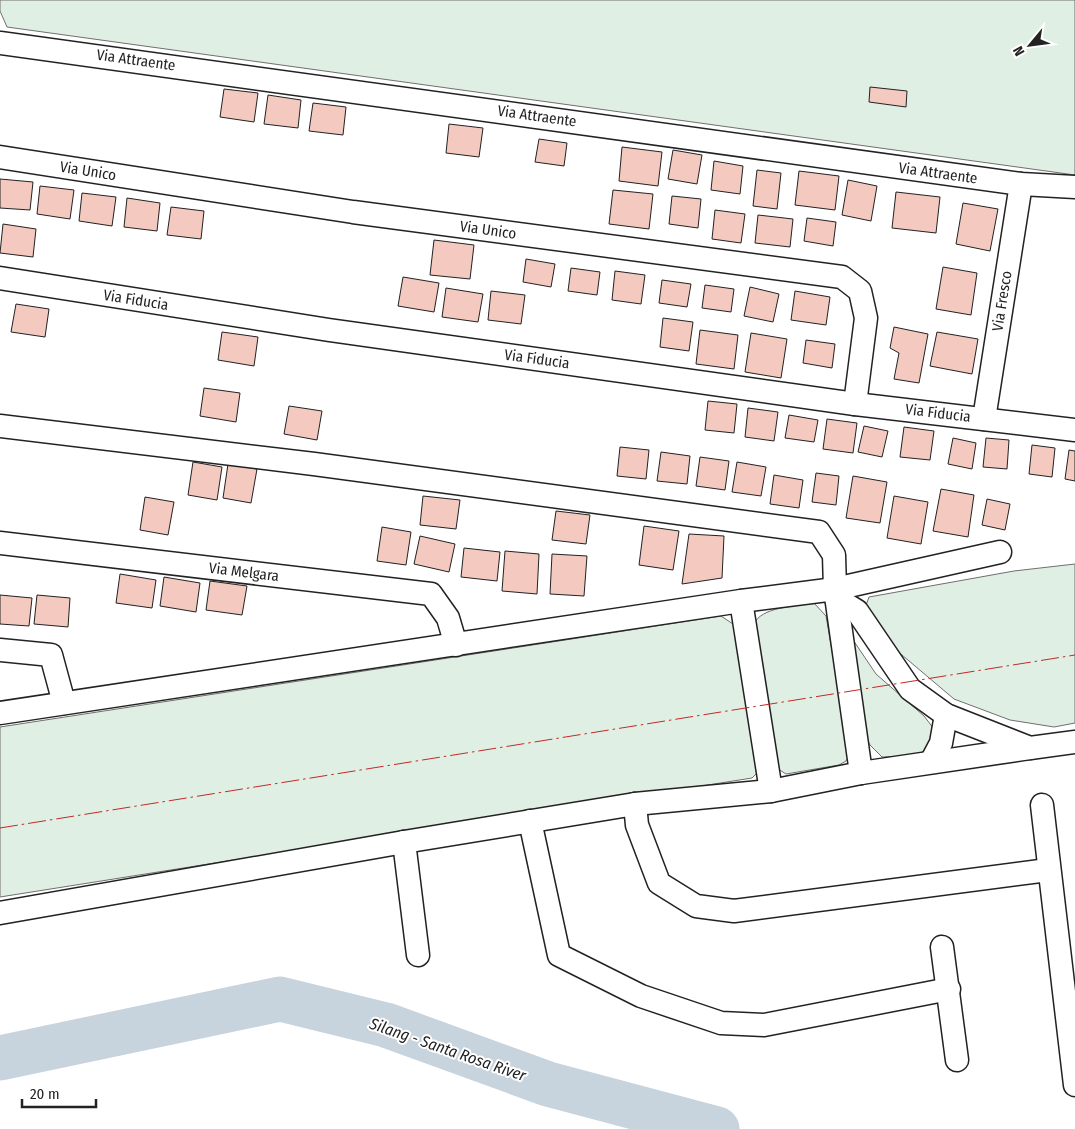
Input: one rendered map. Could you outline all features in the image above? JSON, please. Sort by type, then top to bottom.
[{"type":"street","name":"Via Attraente","points":[[0,43],[1021,184],[1075,187]]},
{"type":"street","name":"Via Unico","points":[[0,157],[353,212],[842,277],[860,291],[866,318],[855,404]]},
{"type":"street","name":"Via Fresco","points":[[984,419],[1021,184]]},
{"type":"street","name":"Via Fiducia","points":[[0,278],[329,330],[855,404],[1075,430]]},
{"type":"street","points":[[0,426],[314,464],[819,532],[834,555],[835,594],[861,773]]},
{"type":"street","name":"Via Melgara","points":[[0,543],[431,594],[448,618],[456,645]]},
{"type":"street","points":[[0,713],[741,602],[835,594],[1000,552]]},
{"type":"street","points":[[835,594],[857,611],[910,690],[946,715],[1030,748]]},
{"type":"street","points":[[741,602],[771,791]]},
{"type":"street","points":[[0,650],[51,655],[64,704]]},
{"type":"street","points":[[931,762],[941,743],[946,715]]},
{"type":"street","points":[[0,913],[404,842],[635,804],[771,791],[861,773],[1075,742]]},
{"type":"street","points":[[635,804],[637,825],[659,883],[696,906],[734,911],[1048,870]]},
{"type":"street","points":[[1042,805],[1048,870],[1070,996],[1075,1085]]},
{"type":"street","points":[[530,821],[559,955],[642,996],[721,1023],[764,1025],[949,989]]},
{"type":"street","points":[[404,842],[418,955]]},
{"type":"street","points":[[942,948],[957,1060]]},
{"type":"green space","points":[[0,0],[1075,0],[1075,175],[7,27],[0,11]]},
{"type":"green space","points":[[1075,564],[1075,723],[1054,727],[1010,720],[954,699],[889,644],[865,608],[869,597],[1014,571]]},
{"type":"green space","points":[[814,603],[826,616],[850,754],[846,761],[839,765],[786,774],[775,767],[753,625],[764,614],[779,608]]},
{"type":"green space","points":[[721,616],[736,626],[760,770],[752,778],[0,897],[0,727]]},
{"type":"green space","points":[[845,628],[876,674],[924,716],[934,729],[933,742],[927,749],[909,756],[882,757],[870,745],[863,732]]},
{"type":"building","points":[[870,87],[907,91],[906,107],[869,102]]},
{"type":"building","points":[[224,89],[258,93],[254,122],[220,117]]},
{"type":"building","points":[[268,95],[301,100],[298,128],[264,124]]},
{"type":"building","points":[[313,103],[346,107],[343,135],[309,131]]},
{"type":"building","points":[[449,124],[483,128],[479,157],[446,153]]},
{"type":"building","points":[[539,139],[567,143],[564,166],[535,162]]},
{"type":"building","points":[[622,147],[662,152],[658,186],[619,181]]},
{"type":"building","points":[[673,150],[702,155],[697,184],[668,179]]},
{"type":"building","points":[[714,161],[743,166],[740,194],[711,190]]},
{"type":"building","points":[[757,170],[781,173],[777,209],[753,206]]},
{"type":"building","points":[[799,171],[839,176],[835,210],[795,205]]},
{"type":"building","points":[[0,179],[33,182],[30,210],[0,208]]},
{"type":"building","points":[[848,180],[877,186],[871,221],[842,215]]},
{"type":"building","points":[[40,186],[74,190],[70,219],[37,214]]},
{"type":"building","points":[[613,190],[653,194],[649,229],[609,224]]},
{"type":"building","points":[[896,192],[940,197],[936,233],[892,228]]},
{"type":"building","points":[[82,193],[116,197],[112,226],[79,221]]},
{"type":"building","points":[[672,196],[701,199],[698,228],[669,224]]},
{"type":"building","points":[[127,198],[160,203],[157,231],[124,227]]},
{"type":"building","points":[[963,203],[998,209],[990,251],[956,244]]},
{"type":"building","points":[[171,207],[204,211],[201,239],[167,235]]},
{"type":"building","points":[[715,210],[745,214],[741,243],[712,239]]},
{"type":"building","points":[[758,215],[793,219],[790,247],[755,243]]},
{"type":"building","points":[[807,218],[836,222],[833,246],[804,241]]},
{"type":"building","points":[[3,224],[36,229],[33,257],[0,253]]},
{"type":"building","points":[[434,240],[474,245],[470,279],[430,275]]},
{"type":"building","points":[[526,259],[555,264],[551,287],[523,282]]},
{"type":"building","points":[[943,267],[977,273],[971,315],[936,309]]},
{"type":"building","points":[[571,268],[600,272],[597,295],[568,291]]},
{"type":"building","points":[[615,271],[645,275],[641,304],[612,300]]},
{"type":"building","points":[[403,277],[439,283],[434,312],[398,306]]},
{"type":"building","points":[[662,280],[691,284],[687,307],[659,303]]},
{"type":"building","points":[[705,285],[734,289],[731,312],[702,308]]},
{"type":"building","points":[[750,287],[779,294],[773,322],[744,316]]},
{"type":"building","points":[[446,288],[483,294],[478,322],[442,317]]},
{"type":"building","points":[[491,291],[525,295],[521,324],[488,320]]},
{"type":"building","points":[[795,291],[830,297],[826,325],[791,320]]},
{"type":"building","points":[[16,304],[49,309],[45,337],[11,332]]},
{"type":"building","points":[[663,318],[693,322],[689,351],[660,347]]},
{"type":"building","points":[[894,327],[928,334],[919,383],[894,379],[899,353],[890,348]]},
{"type":"building","points":[[700,330],[738,335],[734,369],[696,364]]},
{"type":"building","points":[[222,332],[258,337],[254,366],[218,360]]},
{"type":"building","points":[[937,332],[978,339],[972,374],[930,366]]},
{"type":"building","points":[[751,333],[787,339],[781,378],[745,372]]},
{"type":"building","points":[[806,340],[835,344],[832,368],[803,363]]},
{"type":"building","points":[[204,388],[240,393],[236,422],[200,416]]},
{"type":"building","points":[[708,401],[737,404],[734,433],[705,430]]},
{"type":"building","points":[[289,406],[322,411],[317,440],[284,434]]},
{"type":"building","points":[[748,408],[778,412],[774,441],[745,437]]},
{"type":"building","points":[[789,415],[818,420],[814,442],[785,438]]},
{"type":"building","points":[[827,419],[857,423],[853,453],[823,449]]},
{"type":"building","points":[[864,426],[888,431],[882,457],[858,452]]},
{"type":"building","points":[[904,427],[934,431],[930,460],[900,457]]},
{"type":"building","points":[[953,438],[976,443],[972,469],[948,464]]},
{"type":"building","points":[[986,438],[1009,440],[1007,469],[983,467]]},
{"type":"building","points":[[1032,445],[1055,448],[1052,477],[1029,474]]},
{"type":"building","points":[[620,447],[649,450],[646,479],[617,476]]},
{"type":"building","points":[[1069,450],[1075,451],[1075,481],[1065,479]]},
{"type":"building","points":[[661,452],[690,456],[687,484],[657,481]]},
{"type":"building","points":[[700,457],[729,461],[725,490],[696,486]]},
{"type":"building","points":[[193,462],[222,467],[217,500],[188,495]]},
{"type":"building","points":[[737,462],[766,467],[761,496],[732,492]]},
{"type":"building","points":[[228,464],[257,469],[251,503],[223,498]]},
{"type":"building","points":[[816,473],[839,476],[836,505],[812,502]]},
{"type":"building","points":[[774,475],[803,480],[799,508],[770,504]]},
{"type":"building","points":[[853,476],[887,482],[880,523],[846,518]]},
{"type":"building","points":[[941,489],[974,495],[968,537],[933,531]]},
{"type":"building","points":[[423,496],[460,500],[456,529],[420,525]]},
{"type":"building","points":[[894,496],[928,502],[921,544],[887,538]]},
{"type":"building","points":[[145,497],[174,502],[168,535],[140,530]]},
{"type":"building","points":[[987,499],[1010,504],[1005,530],[982,525]]},
{"type":"building","points":[[556,511],[590,515],[586,544],[552,540]]},
{"type":"building","points":[[644,526],[679,531],[673,570],[639,565]]},
{"type":"building","points":[[382,527],[411,532],[406,565],[377,561]]},
{"type":"building","points":[[689,534],[724,536],[722,578],[682,584]]},
{"type":"building","points":[[420,536],[455,544],[449,572],[414,564]]},
{"type":"building","points":[[464,548],[500,552],[497,581],[461,577]]},
{"type":"building","points":[[505,551],[539,554],[537,594],[502,591]]},
{"type":"building","points":[[552,554],[587,556],[584,596],[550,594]]},
{"type":"building","points":[[120,574],[156,580],[152,608],[116,603]]},
{"type":"building","points":[[164,577],[200,583],[196,612],[160,606]]},
{"type":"building","points":[[210,581],[247,586],[242,615],[206,610]]},
{"type":"building","points":[[0,595],[32,598],[29,626],[0,624]]},
{"type":"building","points":[[37,595],[70,598],[68,627],[34,624]]},
{"type":"waterway","name":"Silang - Santa Rosa River","points":[[0,1058],[280,999],[386,1025],[548,1084],[717,1129]]},
{"type":"power","points":[[0,828],[1075,655]]}]
